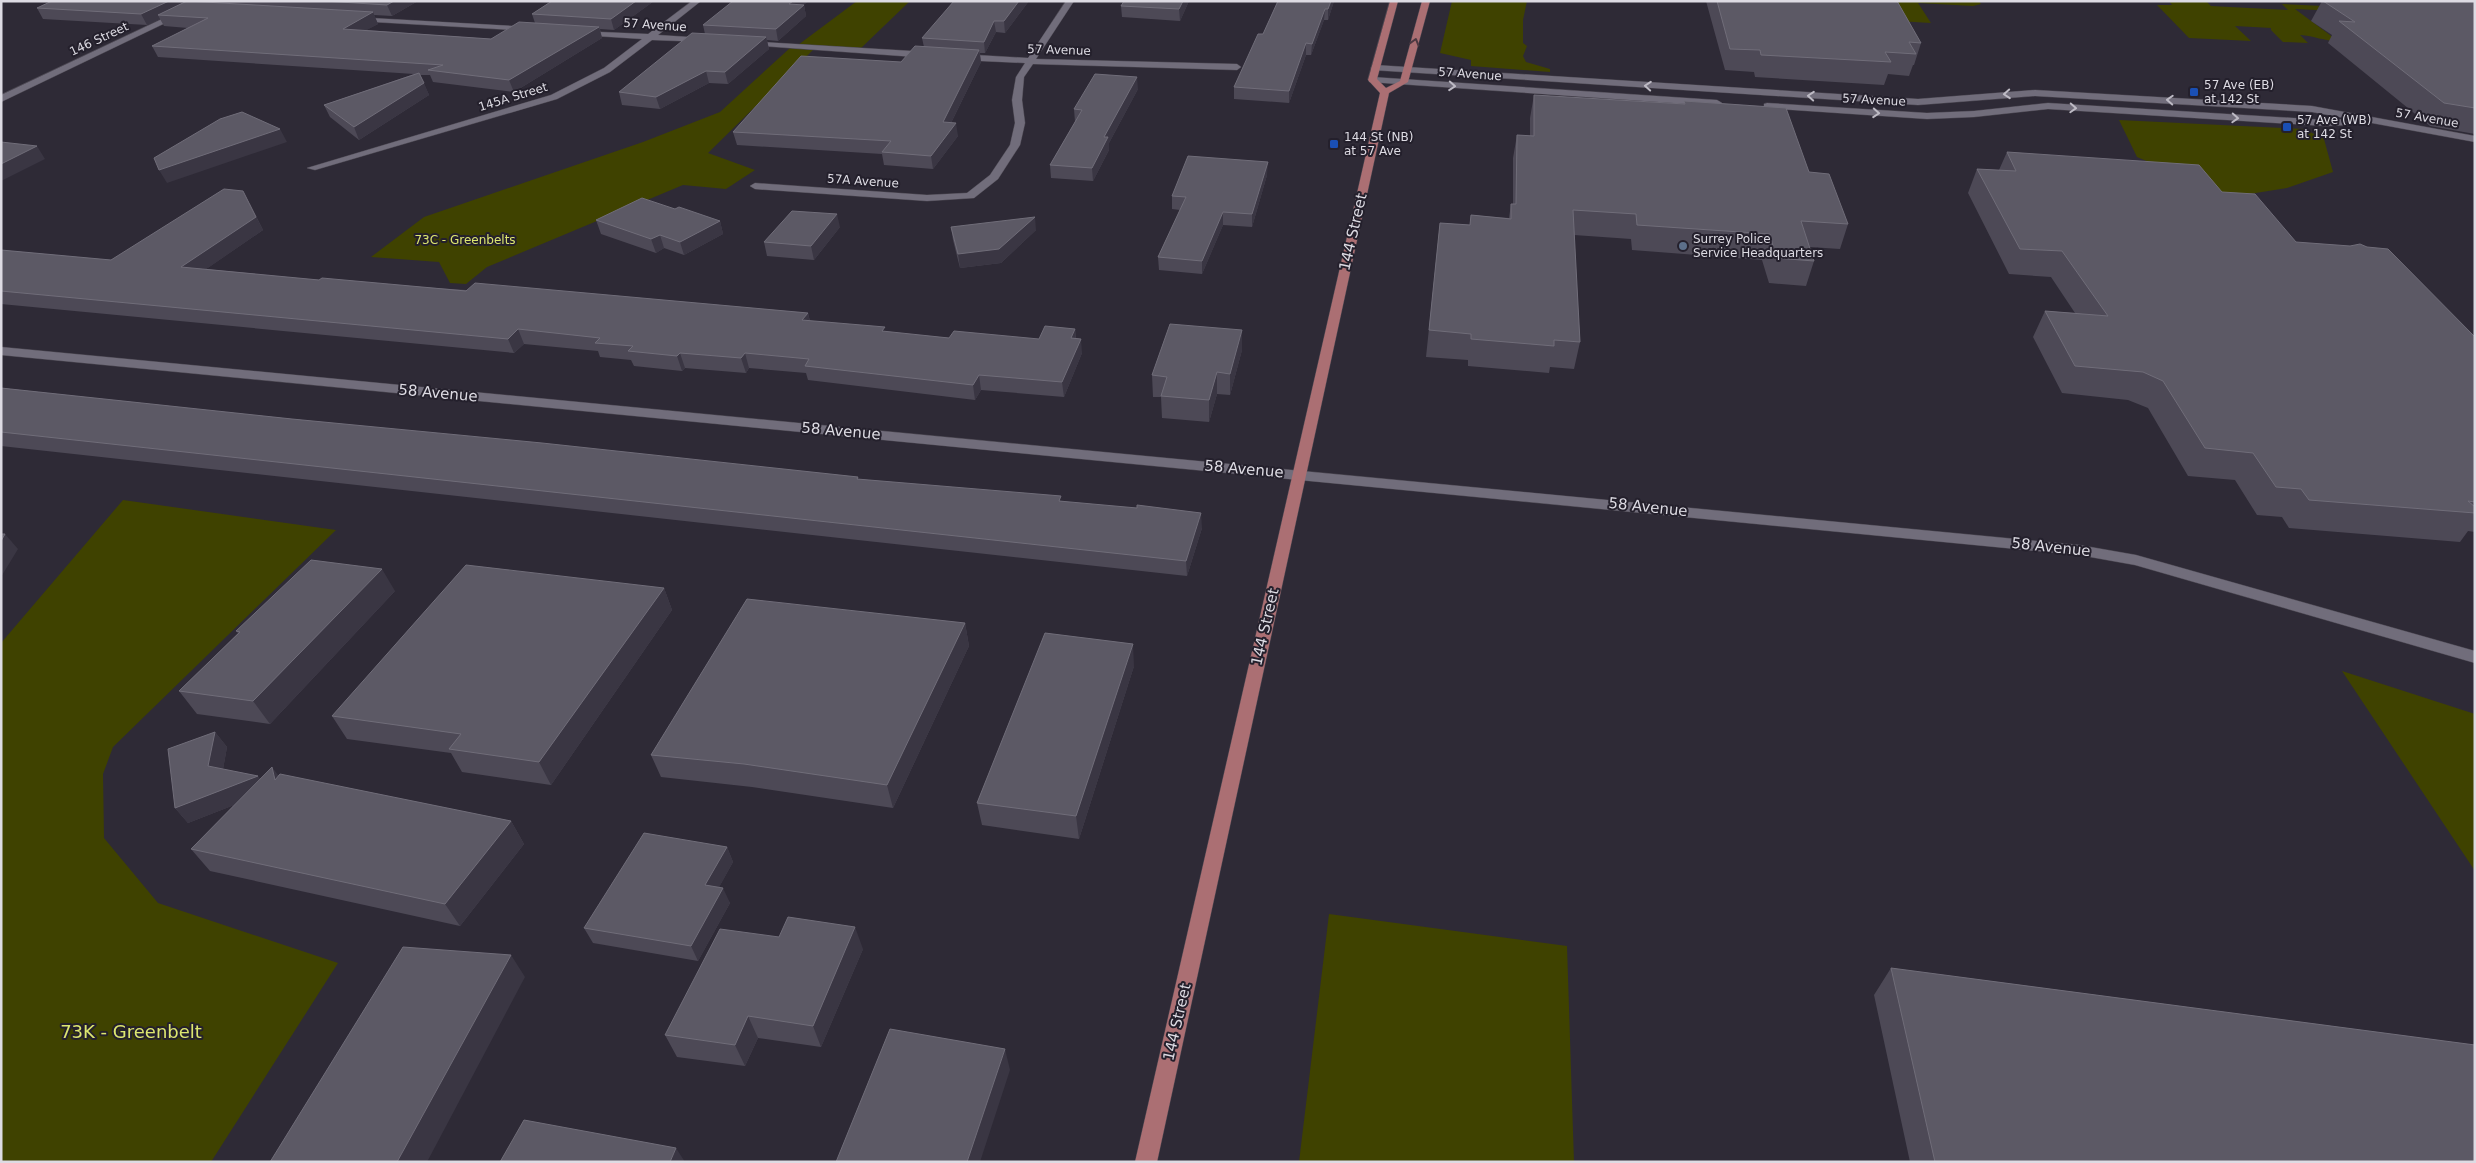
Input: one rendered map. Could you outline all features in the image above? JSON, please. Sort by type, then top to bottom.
[{"type":"main road","points":[[1394,1],[1372,80],[1385,92],[1404,82],[1426,1]]},
{"type":"main road","name":"144 Street","points":[[1146,1162],[1385,92]]},
{"type":"street","name":"146 Street","points":[[1,99],[207,1]]},
{"type":"street","name":"145A Street","points":[[312,168],[554,97],[607,70],[697,1]]},
{"type":"street","points":[[1030,61],[1070,1]]},
{"type":"street","points":[[192,8],[214,10]]},
{"type":"street","points":[[343,18],[536,30]]},
{"type":"street","name":"57 Avenue","points":[[574,32],[716,41]]},
{"type":"street","points":[[736,42],[935,55]]},
{"type":"street","name":"57 Avenue","points":[[954,56],[1030,61],[1237,67]]},
{"type":"street","name":"57A Avenue","points":[[755,186],[927,198],[970,196],[994,177],[1015,145],[1020,123],[1017,100],[1020,77],[1030,61]]},
{"type":"street","name":"57 Avenue","points":[[1375,68],[1918,102],[1944,102],[2006,94],[2070,94],[2312,109],[2374,122],[2475,139]]},
{"type":"street","name":"57 Avenue","points":[[1372,80],[1723,104]]},
{"type":"street","name":"57 Avenue","points":[[1752,106],[1927,116],[1974,114],[2048,106],[2325,123],[2374,122]]},
{"type":"street","name":"58 Avenue","points":[[1,351],[2087,551],[2136,560],[2475,657]]},
{"type":"green space","points":[[857,1],[910,1],[860,49],[798,45]]},
{"type":"green space","points":[[1452,1],[1527,1],[1523,20],[1523,43],[1527,46],[1523,56],[1526,62],[1550,69],[1550,72],[1471,66],[1471,60],[1440,53]]},
{"type":"green space","points":[[1817,1],[1979,1],[1981,4],[1973,6],[1918,3],[1931,23],[1897,21]]},
{"type":"green space","points":[[2169,1],[2206,1],[2211,6],[2288,10],[2282,4],[2365,8],[2377,13],[2295,9],[2338,41],[2300,35],[2308,43],[2283,42],[2271,28],[2235,26],[2251,41],[2189,38],[2157,5],[2172,5]]},
{"type":"green space","name":"73C - Greenbelts","points":[[790,48],[813,50],[708,153],[755,170],[726,189],[683,185],[487,267],[466,284],[450,283],[439,262],[371,257],[424,217],[643,142],[720,112]]},
{"type":"green space","points":[[2119,120],[2304,129],[2324,139],[2333,172],[2287,188],[2231,197],[2137,157]]},
{"type":"green space","name":"73K - Greenbelt","points":[[123,500],[336,530],[113,747],[103,774],[104,838],[158,903],[338,963],[211,1162],[1,1162],[1,643]]},
{"type":"green space","points":[[2342,671],[2475,714],[2475,871]]},
{"type":"green space","points":[[1329,914],[1567,946],[1574,1162],[1299,1162]]},
{"type":"building","points":[[52,1],[169,1],[141,14],[37,8]]},
{"type":"building","points":[[187,1],[373,12],[343,29],[491,39],[519,22],[599,27],[509,80],[428,70],[443,65],[152,46],[208,18],[158,15]]},
{"type":"building","points":[[324,1],[394,1],[387,5]]},
{"type":"building","points":[[552,1],[636,1],[611,19],[532,14]]},
{"type":"building","points":[[733,1],[793,1],[789,4],[804,5],[776,29],[703,25]]},
{"type":"building","points":[[954,1],[1019,1],[1004,21],[994,21],[984,42],[922,38]]},
{"type":"building","points":[[1124,1],[1183,1],[1179,9],[1121,6]]},
{"type":"building","points":[[1278,1],[1331,1],[1328,9],[1325,9],[1312,44],[1306,43],[1289,91],[1234,87],[1258,34],[1263,34]]},
{"type":"building","points":[[1717,1],[1897,1],[1921,43],[1909,42],[1916,54],[1885,52],[1891,62],[1761,55],[1760,50],[1730,49]]},
{"type":"building","points":[[2323,1],[2475,1],[2475,108],[2444,103],[2339,21],[2355,22]]},
{"type":"building","points":[[692,33],[766,37],[725,72],[706,71],[656,97],[619,92]]},
{"type":"building","points":[[915,46],[979,50],[943,122],[956,123],[931,156],[882,152],[891,141],[733,132],[801,56],[901,62]]},
{"type":"building","points":[[419,73],[424,83],[354,127],[324,105]]},
{"type":"building","points":[[1095,74],[1137,77],[1104,137],[1108,137],[1092,168],[1050,165],[1082,110],[1074,109]]},
{"type":"building","name":"Surrey Police Service Headquarters","points":[[1534,95],[1685,104],[1684,101],[1786,108],[1809,172],[1829,174],[1848,224],[1801,221],[1814,261],[1776,258],[1770,234],[1637,225],[1636,214],[1573,210],[1580,342],[1554,340],[1554,346],[1471,339],[1471,334],[1429,330],[1440,223],[1470,225],[1471,215],[1511,219],[1511,204],[1516,204],[1517,135],[1534,136]]},
{"type":"building","points":[[242,112],[280,129],[159,170],[154,158],[220,119]]},
{"type":"building","points":[[1,142],[37,146],[1,164]]},
{"type":"building","points":[[2007,152],[2199,165],[2222,192],[2255,194],[2296,242],[2350,246],[2360,244],[2367,247],[2388,249],[2475,337],[2475,502],[2468,501],[2475,507],[2475,513],[2309,500],[2301,489],[2276,487],[2253,453],[2205,448],[2163,381],[2143,372],[2075,366],[2045,311],[2108,316],[2062,251],[2020,249],[1977,169],[2016,171]]},
{"type":"building","points":[[1188,156],[1268,162],[1252,214],[1223,212],[1202,261],[1158,257],[1186,197],[1172,196]]},
{"type":"building","points":[[224,189],[243,191],[256,217],[181,267],[466,291],[475,283],[808,313],[802,320],[885,327],[882,331],[949,338],[954,331],[1039,339],[1045,326],[1075,329],[1071,338],[1081,339],[1062,382],[979,375],[973,385],[805,366],[809,359],[745,353],[741,358],[680,353],[677,356],[628,351],[633,346],[595,343],[600,338],[518,329],[508,339],[1,291],[1,250],[111,260]]},
{"type":"building","points":[[642,198],[675,209],[679,207],[720,221],[680,242],[660,235],[651,239],[596,220]]},
{"type":"building","points":[[792,211],[837,214],[811,246],[764,242]]},
{"type":"building","points":[[1035,217],[999,249],[958,254],[951,227]]},
{"type":"building","points":[[1170,324],[1242,330],[1230,374],[1217,372],[1209,400],[1161,396],[1167,377],[1152,375]]},
{"type":"building","points":[[1,388],[542,443],[858,477],[857,479],[1061,496],[1059,501],[1137,508],[1137,505],[1201,513],[1186,561],[1,432]]},
{"type":"building","points":[[311,560],[382,569],[253,701],[179,691],[240,632],[236,631]]},
{"type":"building","points":[[466,565],[664,588],[539,762],[449,749],[461,734],[332,716]]},
{"type":"building","points":[[747,599],[965,623],[887,785],[744,764],[651,755]]},
{"type":"building","points":[[1045,633],[1133,644],[1076,816],[977,803]]},
{"type":"building","points":[[215,732],[208,766],[258,776],[175,808],[168,749]]},
{"type":"building","points":[[272,767],[275,780],[280,774],[511,821],[445,904],[191,849]]},
{"type":"building","points":[[644,833],[727,847],[705,885],[723,888],[691,946],[584,928]]},
{"type":"building","points":[[788,917],[855,927],[813,1026],[748,1016],[735,1045],[665,1035],[720,929],[779,937]]},
{"type":"building","points":[[403,947],[511,955],[397,1162],[270,1162]]},
{"type":"building","points":[[1891,968],[2475,1045],[2475,1162],[1935,1162]]},
{"type":"building","points":[[890,1029],[1005,1049],[967,1162],[836,1162]]},
{"type":"building","points":[[524,1120],[676,1148],[670,1162],[500,1162]]},
{"type":"place","name":"57 Ave (EB) at 142 St","points":[[2194,92]]},
{"type":"place","name":"57 Ave (WB) at 142 St","points":[[2287,127]]},
{"type":"place","name":"144 St (NB) at 57 Ave","points":[[1334,144]]},
{"type":"place","name":"Surrey Police Service Headquarters","points":[[1683,246]]}]
